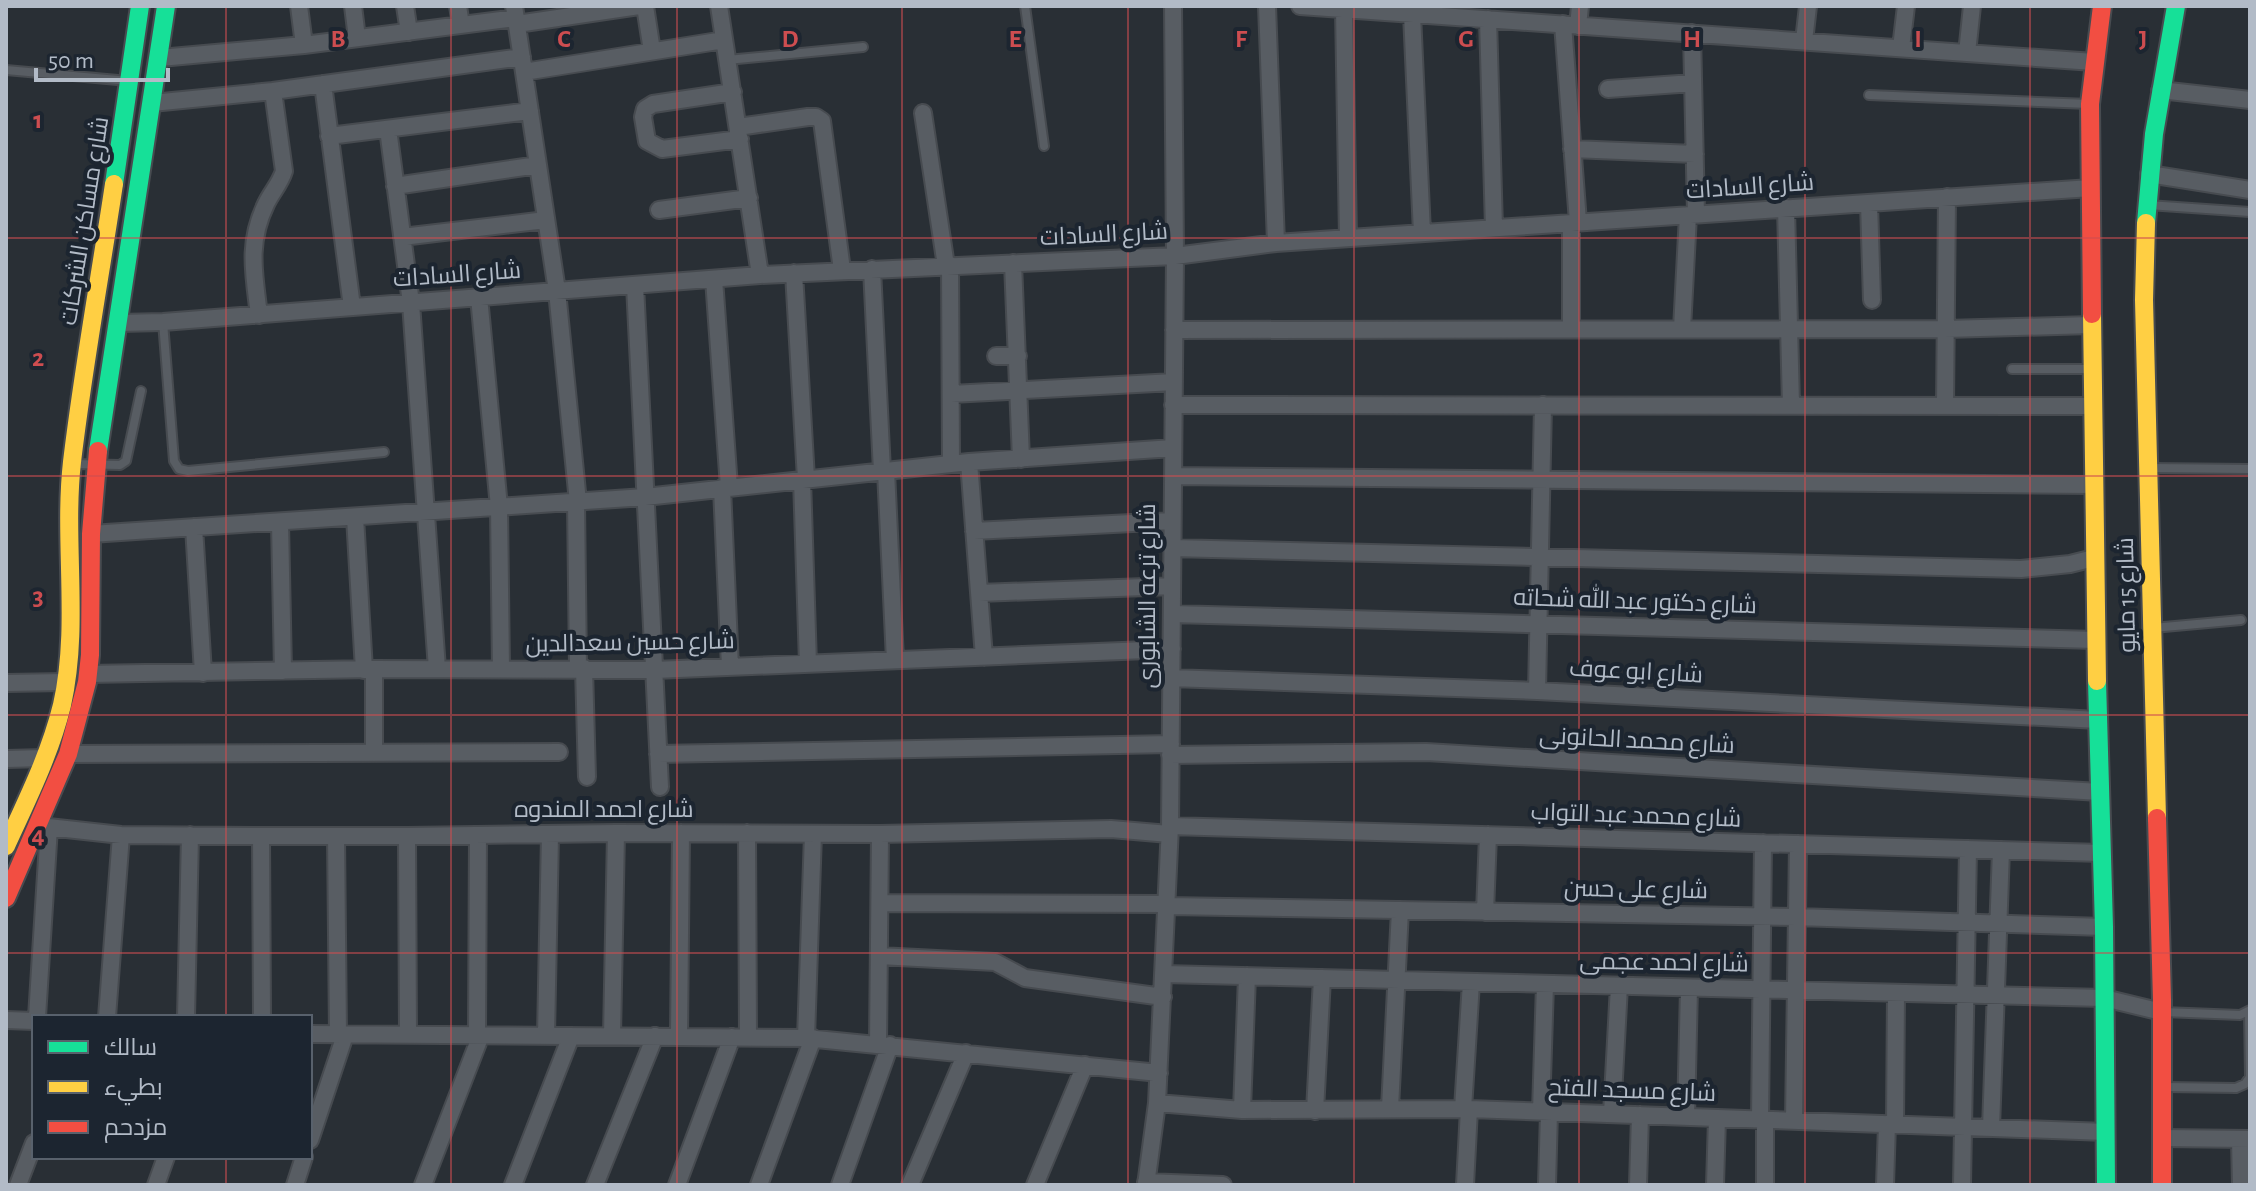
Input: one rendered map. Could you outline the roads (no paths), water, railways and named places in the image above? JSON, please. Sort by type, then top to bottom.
[{"type":"main road","name":"شارع مساكن الشركات","points":[[7,842],[45,758],[65,682],[69,647],[72,464],[140,6]]},
{"type":"main road","name":"شارع مساكن الشركات","points":[[6,898],[44,826],[68,754],[88,674],[96,465],[166,6]]},
{"type":"main road","name":"شارع 15 مايو","points":[[2102,6],[2090,104],[2094,558],[2104,927],[2106,1185]]},
{"type":"main road","name":"شارع 15 مايو","points":[[2162,1185],[2162,1012],[2144,300],[2149,174],[2160,90],[2176,6]]},
{"type":"street","points":[[299,6],[304,45]]},
{"type":"street","points":[[353,6],[357,38]]},
{"type":"street","points":[[405,6],[409,32]]},
{"type":"street","points":[[458,6],[461,25]]},
{"type":"street","points":[[160,58],[304,45],[516,16],[639,6]]},
{"type":"street","points":[[645,6],[652,51]]},
{"type":"street","points":[[719,6],[760,275]]},
{"type":"street","name":"شارع ترعه الشابورى","points":[[1146,1183],[1157,1103],[1170,830],[1175,256],[1173,6]]},
{"type":"street","points":[[1267,6],[1276,243]]},
{"type":"street","points":[[1300,6],[1407,11],[2094,62]]},
{"type":"street","points":[[1571,329],[1574,222],[1570,25],[1580,6]]},
{"type":"street","points":[[1804,41],[1808,6]]},
{"type":"street","points":[[1901,48],[1906,6]]},
{"type":"street","points":[[1967,53],[1972,6]]},
{"type":"street","points":[[1344,9],[1348,238]]},
{"type":"street","points":[[1407,11],[1422,233]]},
{"type":"street","points":[[516,16],[557,291],[577,502],[587,777]]},
{"type":"street","points":[[1488,19],[1494,228]]},
{"type":"street","points":[[1682,329],[1695,154],[1692,33]]},
{"type":"street","points":[[152,103],[652,51],[724,40]]},
{"type":"street","points":[[1608,89],[1693,83]]},
{"type":"street","points":[[323,84],[352,307]]},
{"type":"street","points":[[2160,90],[2250,100]]},
{"type":"street","points":[[259,315],[253,241],[268,200],[284,171],[273,91]]},
{"type":"street","points":[[733,92],[660,102],[645,109],[643,117],[647,141],[654,147],[670,149],[816,117],[822,121],[824,128],[842,270]]},
{"type":"street","points":[[329,136],[530,111]]},
{"type":"street","points":[[923,113],[948,266],[951,464]]},
{"type":"street","points":[[388,129],[411,303],[437,669]]},
{"type":"street","points":[[1572,149],[1695,154]]},
{"type":"street","points":[[395,186],[538,165]]},
{"type":"street","points":[[2149,174],[2250,190]]},
{"type":"street","name":"شارع السادات","points":[[119,323],[259,315],[760,275],[1175,256],[1276,243],[2091,188]]},
{"type":"street","points":[[1945,406],[1947,197]]},
{"type":"street","points":[[659,210],[749,198]]},
{"type":"street","points":[[1869,203],[1872,300]]},
{"type":"street","points":[[1786,208],[1791,405]]},
{"type":"street","points":[[402,237],[546,220]]},
{"type":"street","points":[[1013,263],[1021,459]]},
{"type":"street","points":[[872,269],[895,660]]},
{"type":"street","points":[[794,273],[804,479],[808,664]]},
{"type":"street","points":[[714,279],[726,487],[730,667]]},
{"type":"street","points":[[635,285],[660,787]]},
{"type":"street","points":[[479,297],[499,507],[501,669]]},
{"type":"street","points":[[1174,330],[1946,329],[2092,325]]},
{"type":"street","points":[[996,356],[1018,356]]},
{"type":"street","points":[[951,394],[1174,382]]},
{"type":"street","points":[[1173,405],[2093,406]]},
{"type":"street","points":[[1537,691],[1543,405]]},
{"type":"street","points":[[91,534],[645,497],[969,462],[1173,448]]},
{"type":"street","points":[[969,462],[984,657]]},
{"type":"street","points":[[1173,476],[2094,485]]},
{"type":"street","points":[[355,517],[374,752]]},
{"type":"street","points":[[974,531],[1172,521]]},
{"type":"street","points":[[280,523],[283,671]]},
{"type":"street","points":[[194,527],[203,673]]},
{"type":"street","points":[[1172,548],[2021,569],[2094,558]]},
{"type":"street","points":[[979,593],[1172,586]]},
{"type":"street","name":"شارع دكتور عبد الله شحاته","points":[[1172,614],[2096,640]]},
{"type":"street","name":"شارع حسين سعدالدين","points":[[88,674],[437,669],[654,670],[1172,649]]},
{"type":"street","name":"شارع ابو عوف","points":[[1171,678],[1537,691],[2098,720]]},
{"type":"street","points":[[6,683],[65,682]]},
{"type":"street","name":"شارع محمد الحانونى","points":[[658,754],[1170,750],[1426,752],[2100,792]]},
{"type":"street","points":[[68,754],[559,752]]},
{"type":"street","points":[[6,759],[45,758]]},
{"type":"street","points":[[36,1015],[44,826]]},
{"type":"street","name":"شارع احمد المندوه","points":[[44,826],[121,835],[261,836],[1170,830]]},
{"type":"street","name":"شارع محمد عبد التواب","points":[[1170,830],[1488,835],[2102,853]]},
{"type":"street","points":[[612,1036],[616,833]]},
{"type":"street","points":[[679,1036],[681,833]]},
{"type":"street","points":[[677,1185],[740,1037],[747,833]]},
{"type":"street","points":[[759,1185],[810,1038],[813,834]]},
{"type":"street","points":[[840,1185],[884,1045],[879,956],[880,834]]},
{"type":"street","points":[[107,1015],[121,835]]},
{"type":"street","points":[[186,1015],[190,835]]},
{"type":"street","points":[[423,1185],[479,1035],[478,835]]},
{"type":"street","points":[[546,1036],[550,835]]},
{"type":"street","points":[[1485,912],[1488,835]]},
{"type":"street","points":[[261,836],[262,1015]]},
{"type":"street","points":[[312,1133],[342,1035],[336,836]]},
{"type":"street","points":[[407,836],[408,1035]]},
{"type":"street","points":[[1763,843],[1765,1185]]},
{"type":"street","points":[[1794,1121],[1798,844]]},
{"type":"street","points":[[1962,1185],[1968,849]]},
{"type":"street","points":[[1991,1128],[2001,850]]},
{"type":"street","name":"شارع على حسن","points":[[880,903],[1797,917],[2104,927]]},
{"type":"street","points":[[1390,1108],[1400,910]]},
{"type":"street","points":[[879,956],[995,962],[1025,978],[1163,997]]},
{"type":"street","name":"شارع احمد عجمى","points":[[1164,974],[2104,998],[2162,1012]]},
{"type":"street","points":[[1242,1110],[1247,976]]},
{"type":"street","points":[[1315,1111],[1322,978]]},
{"type":"street","points":[[1465,1185],[1471,982]]},
{"type":"street","points":[[1545,984],[1547,1185]]},
{"type":"street","points":[[1612,1114],[1619,986]]},
{"type":"street","points":[[1686,1117],[1689,988]]},
{"type":"street","points":[[1885,1185],[1891,1124],[1896,993]]},
{"type":"street","points":[[6,1020],[32,1019]]},
{"type":"street","points":[[312,1034],[810,1038],[1159,1073]]},
{"type":"street","points":[[513,1185],[571,1036]]},
{"type":"street","points":[[595,1185],[655,1036]]},
{"type":"street","points":[[910,1185],[966,1053]]},
{"type":"street","points":[[1035,1185],[1085,1065]]},
{"type":"street","name":"شارع مسجد الفتح","points":[[1157,1103],[1242,1110],[1466,1109],[2106,1132]]},
{"type":"street","points":[[1638,1185],[1640,1115]]},
{"type":"street","points":[[1715,1185],[1717,1118]]},
{"type":"street","points":[[2162,1138],[2245,1139],[2241,1185]]},
{"type":"street","points":[[18,1185],[32,1148]]},
{"type":"street","points":[[156,1185],[165,1159]]},
{"type":"street","points":[[295,1185],[303,1159]]},
{"type":"street","points":[[1146,1183],[1223,1185]]},
{"type":"lane","points":[[1025,6],[1044,146]]},
{"type":"lane","points":[[727,60],[863,47]]},
{"type":"lane","points":[[6,70],[130,82]]},
{"type":"lane","points":[[1869,95],[2090,104]]},
{"type":"lane","points":[[2147,205],[2250,212]]},
{"type":"lane","points":[[163,322],[174,461],[179,469],[188,471],[384,452]]},
{"type":"lane","points":[[2012,369],[2092,369]]},
{"type":"lane","points":[[72,464],[120,465],[126,461],[141,391]]},
{"type":"lane","points":[[2148,468],[2250,469]]},
{"type":"lane","points":[[2152,628],[2241,620]]},
{"type":"lane","points":[[2162,1012],[2240,1015],[2250,1010],[2250,1072],[2245,1084],[2236,1088],[2162,1087]]}]
